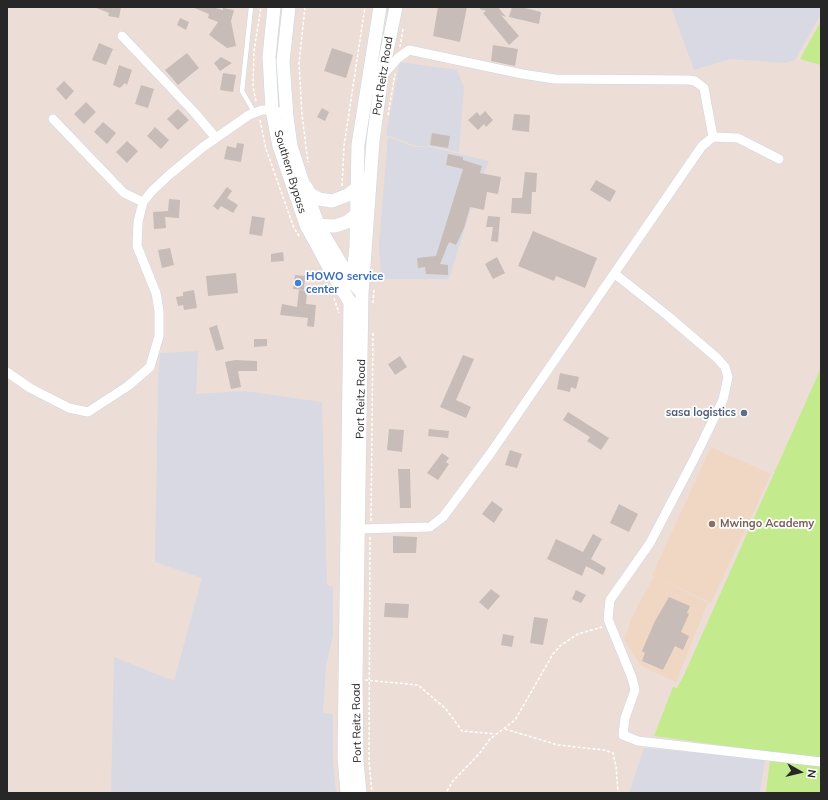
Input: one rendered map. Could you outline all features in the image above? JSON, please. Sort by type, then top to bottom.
[{"type":"main road","name":"Southern Bypass","points":[[274,7],[269,57],[272,110],[282,153],[306,225],[350,302]]},
{"type":"main road","name":"Southern Bypass","points":[[289,7],[283,61],[287,118],[291,146],[319,227],[352,282],[362,293]]},
{"type":"main road","name":"Port Reitz Road","points":[[352,282],[356,247],[358,146],[380,7]]},
{"type":"main road","name":"Port Reitz Road","points":[[360,793],[356,678],[364,528],[362,293],[373,141],[382,75],[396,7]]},
{"type":"main road","points":[[302,180],[310,194],[324,201],[337,200],[348,195],[357,188]]},
{"type":"main road","points":[[306,225],[319,227],[335,226],[347,222],[356,215]]},
{"type":"main road","points":[[347,793],[344,757],[350,302]]},
{"type":"street","points":[[122,36],[194,112],[216,138]]},
{"type":"street","points":[[382,75],[398,58],[409,50],[522,74],[556,79],[695,81],[704,88],[706,94],[713,137]]},
{"type":"street","points":[[7,372],[30,388],[69,408],[88,412],[108,401],[139,378],[150,367],[159,336],[159,311],[156,294],[137,246],[138,222],[143,202],[169,175],[216,138],[256,112],[272,110],[279,112],[287,118]]},
{"type":"street","points":[[53,119],[124,192],[143,202]]},
{"type":"street","points":[[364,528],[430,526],[443,517],[490,454],[702,146],[713,137],[738,138],[780,159]]},
{"type":"street","points":[[615,274],[668,316],[717,358],[725,367],[728,377],[723,400],[693,462],[650,543],[610,600],[608,619],[632,678],[635,690],[625,718],[624,735],[638,741],[821,762]]},
{"type":"street","name":"Port Reitz Road","points":[[350,302],[352,282]]},
{"type":"lane","points":[[251,7],[242,91],[256,112]]},
{"type":"path","points":[[261,7],[254,50],[253,87],[256,112],[266,149],[294,228],[302,240]]},
{"type":"path","points":[[305,7],[300,63],[302,115],[309,165]]},
{"type":"path","points":[[342,188],[344,146],[365,7]]},
{"type":"path","points":[[388,118],[403,29]]},
{"type":"path","points":[[373,307],[374,284]]},
{"type":"path","points":[[334,297],[339,314]]},
{"type":"path","points":[[372,793],[369,760],[370,681],[364,528],[373,331]]},
{"type":"path","points":[[447,791],[453,780],[496,734],[505,729],[515,720],[553,654],[571,638],[602,626],[608,619]]},
{"type":"path","points":[[356,678],[370,681],[418,685],[446,709],[462,731],[496,734]]},
{"type":"path","points":[[505,729],[558,745],[604,750],[613,753],[616,766],[618,793]]},
{"type":"shaded area","points":[[671,7],[821,7],[821,14],[795,60],[786,63],[730,59],[694,70]]},
{"type":"shaded area","points":[[400,62],[457,70],[464,87],[459,152],[430,146],[416,146],[386,135]]},
{"type":"shaded area","points":[[388,137],[415,147],[431,147],[489,161],[477,190],[449,279],[381,279],[379,244]]},
{"type":"shaded area","points":[[198,351],[196,394],[245,391],[322,402],[327,585],[333,587],[333,635],[326,667],[323,713],[333,714],[333,758],[336,793],[111,793],[114,657],[174,681],[202,578],[155,562],[158,383],[160,353]]},
{"type":"shaded area","name":"Mwingo Academy","points":[[711,447],[771,474],[711,603],[652,575]]},
{"type":"shaded area","points":[[654,576],[708,603],[676,682],[641,666],[624,640],[633,615]]},
{"type":"shaded area","points":[[644,748],[765,759],[760,793],[629,793]]},
{"type":"green space","points":[[821,21],[821,65],[800,59]]},
{"type":"green space","points":[[821,368],[821,759],[654,736],[673,687],[677,688],[684,675]]},
{"type":"green space","points":[[770,760],[821,766],[821,793],[766,793]]},
{"type":"building","points":[[94,7],[121,7],[119,18],[108,16],[109,13]]},
{"type":"building","points":[[192,7],[212,7],[223,10],[223,8],[234,10],[231,21],[236,46],[227,48],[209,35],[218,22],[208,18],[209,14]]},
{"type":"building","points":[[438,7],[467,7],[460,42],[433,36]]},
{"type":"building","points":[[480,7],[498,7],[506,17],[501,15],[519,36],[509,45],[483,13],[486,11],[480,9]]},
{"type":"building","points":[[512,7],[521,7],[541,12],[539,24],[509,17]]},
{"type":"building","points":[[180,18],[189,22],[186,30],[177,25]]},
{"type":"building","points":[[99,43],[113,49],[106,65],[92,60]]},
{"type":"building","points":[[493,45],[518,49],[515,66],[491,61]]},
{"type":"building","points":[[332,48],[353,55],[346,78],[324,71]]},
{"type":"building","points":[[187,53],[199,68],[178,85],[165,70]]},
{"type":"building","points":[[221,57],[232,63],[220,71],[214,63]]},
{"type":"building","points":[[119,65],[132,70],[127,85],[125,83],[120,88],[113,85]]},
{"type":"building","points":[[223,73],[236,75],[233,92],[220,90]]},
{"type":"building","points":[[64,81],[74,91],[66,100],[56,89]]},
{"type":"building","points":[[141,85],[154,89],[148,108],[135,104]]},
{"type":"building","points":[[86,102],[96,112],[84,124],[74,114]]},
{"type":"building","points":[[322,108],[329,112],[325,121],[317,117]]},
{"type":"building","points":[[178,109],[189,120],[178,130],[167,119]]},
{"type":"building","points":[[485,111],[493,120],[486,127],[484,124],[478,130],[468,120],[477,112],[480,116]]},
{"type":"building","points":[[514,114],[530,115],[529,132],[512,130]]},
{"type":"building","points":[[103,122],[116,133],[107,144],[94,132]]},
{"type":"building","points":[[155,127],[169,140],[161,149],[147,136]]},
{"type":"building","points":[[432,133],[450,136],[448,148],[430,145]]},
{"type":"building","points":[[127,141],[138,151],[127,163],[116,152]]},
{"type":"building","points":[[237,143],[244,144],[241,162],[224,159],[227,146],[236,148]]},
{"type":"building","points":[[448,154],[463,157],[463,160],[482,166],[480,173],[501,177],[498,194],[487,192],[484,210],[470,207],[464,228],[456,245],[449,242],[440,264],[448,265],[448,275],[426,274],[425,267],[418,268],[417,258],[436,256],[463,169],[446,165]]},
{"type":"building","points":[[525,172],[537,173],[536,192],[532,192],[531,214],[511,213],[512,198],[522,198]]},
{"type":"building","points":[[596,180],[616,191],[610,202],[590,190]]},
{"type":"building","points":[[227,187],[232,191],[227,198],[238,205],[233,213],[221,206],[218,210],[213,206]]},
{"type":"building","points":[[169,199],[180,200],[179,218],[165,217],[166,228],[154,229],[153,212],[168,211]]},
{"type":"building","points":[[252,216],[265,218],[262,236],[249,234]]},
{"type":"building","points":[[488,216],[500,217],[498,242],[491,241],[493,227],[486,227]]},
{"type":"building","points":[[533,231],[597,258],[585,288],[556,276],[554,281],[518,266]]},
{"type":"building","points":[[170,248],[174,265],[162,268],[158,250]]},
{"type":"building","points":[[283,252],[284,261],[271,262],[271,254]]},
{"type":"building","points":[[497,257],[505,273],[493,279],[485,264]]},
{"type":"building","points":[[236,273],[238,293],[208,296],[206,276]]},
{"type":"building","points":[[295,275],[305,276],[304,290],[293,289]]},
{"type":"building","points":[[194,290],[197,308],[184,310],[183,305],[178,306],[176,297],[183,296],[183,292]]},
{"type":"building","points":[[299,290],[307,291],[306,304],[316,305],[314,327],[307,326],[308,318],[280,315],[282,304],[297,307]]},
{"type":"building","points":[[217,325],[224,349],[216,351],[209,328]]},
{"type":"building","points":[[254,339],[267,339],[267,346],[254,347]]},
{"type":"building","points":[[463,355],[474,359],[456,400],[471,407],[466,418],[440,407]]},
{"type":"building","points":[[400,356],[407,367],[395,375],[388,364]]},
{"type":"building","points":[[235,360],[257,361],[257,371],[238,371],[241,387],[231,389],[225,362]]},
{"type":"building","points":[[560,373],[579,377],[576,389],[571,387],[570,392],[557,389]]},
{"type":"building","points":[[568,412],[609,438],[601,450],[587,441],[590,437],[563,420]]},
{"type":"building","points":[[389,429],[404,430],[402,452],[387,450]]},
{"type":"building","points":[[429,429],[449,431],[448,438],[428,436]]},
{"type":"building","points":[[510,450],[522,454],[517,468],[505,465]]},
{"type":"building","points":[[442,453],[449,458],[446,462],[449,464],[438,480],[427,473]]},
{"type":"building","points":[[398,469],[410,469],[411,508],[400,508]]},
{"type":"building","points":[[492,501],[503,509],[494,523],[482,514]]},
{"type":"building","points":[[619,504],[638,514],[629,532],[610,523]]},
{"type":"building","points":[[593,534],[602,539],[591,559],[606,568],[603,575],[586,566],[582,576],[547,559],[556,539],[583,552]]},
{"type":"building","points":[[393,536],[417,537],[416,553],[393,553]]},
{"type":"building","points":[[491,589],[500,596],[488,610],[479,602]]},
{"type":"building","points":[[576,590],[586,595],[581,603],[572,599]]},
{"type":"building","points":[[669,597],[690,606],[687,613],[689,614],[681,632],[689,636],[683,650],[675,646],[663,670],[642,661],[645,653],[642,651],[655,621]]},
{"type":"building","points":[[385,603],[409,604],[408,618],[384,617]]},
{"type":"building","points":[[534,617],[548,619],[543,645],[530,643]]},
{"type":"building","points":[[503,634],[514,636],[512,647],[501,645]]},
{"type":"place","name":"HOWO service center","points":[[298,283]]},
{"type":"place","name":"sasa logistics","points":[[744,413]]},
{"type":"place","name":"Mwingo Academy","points":[[712,524]]}]
